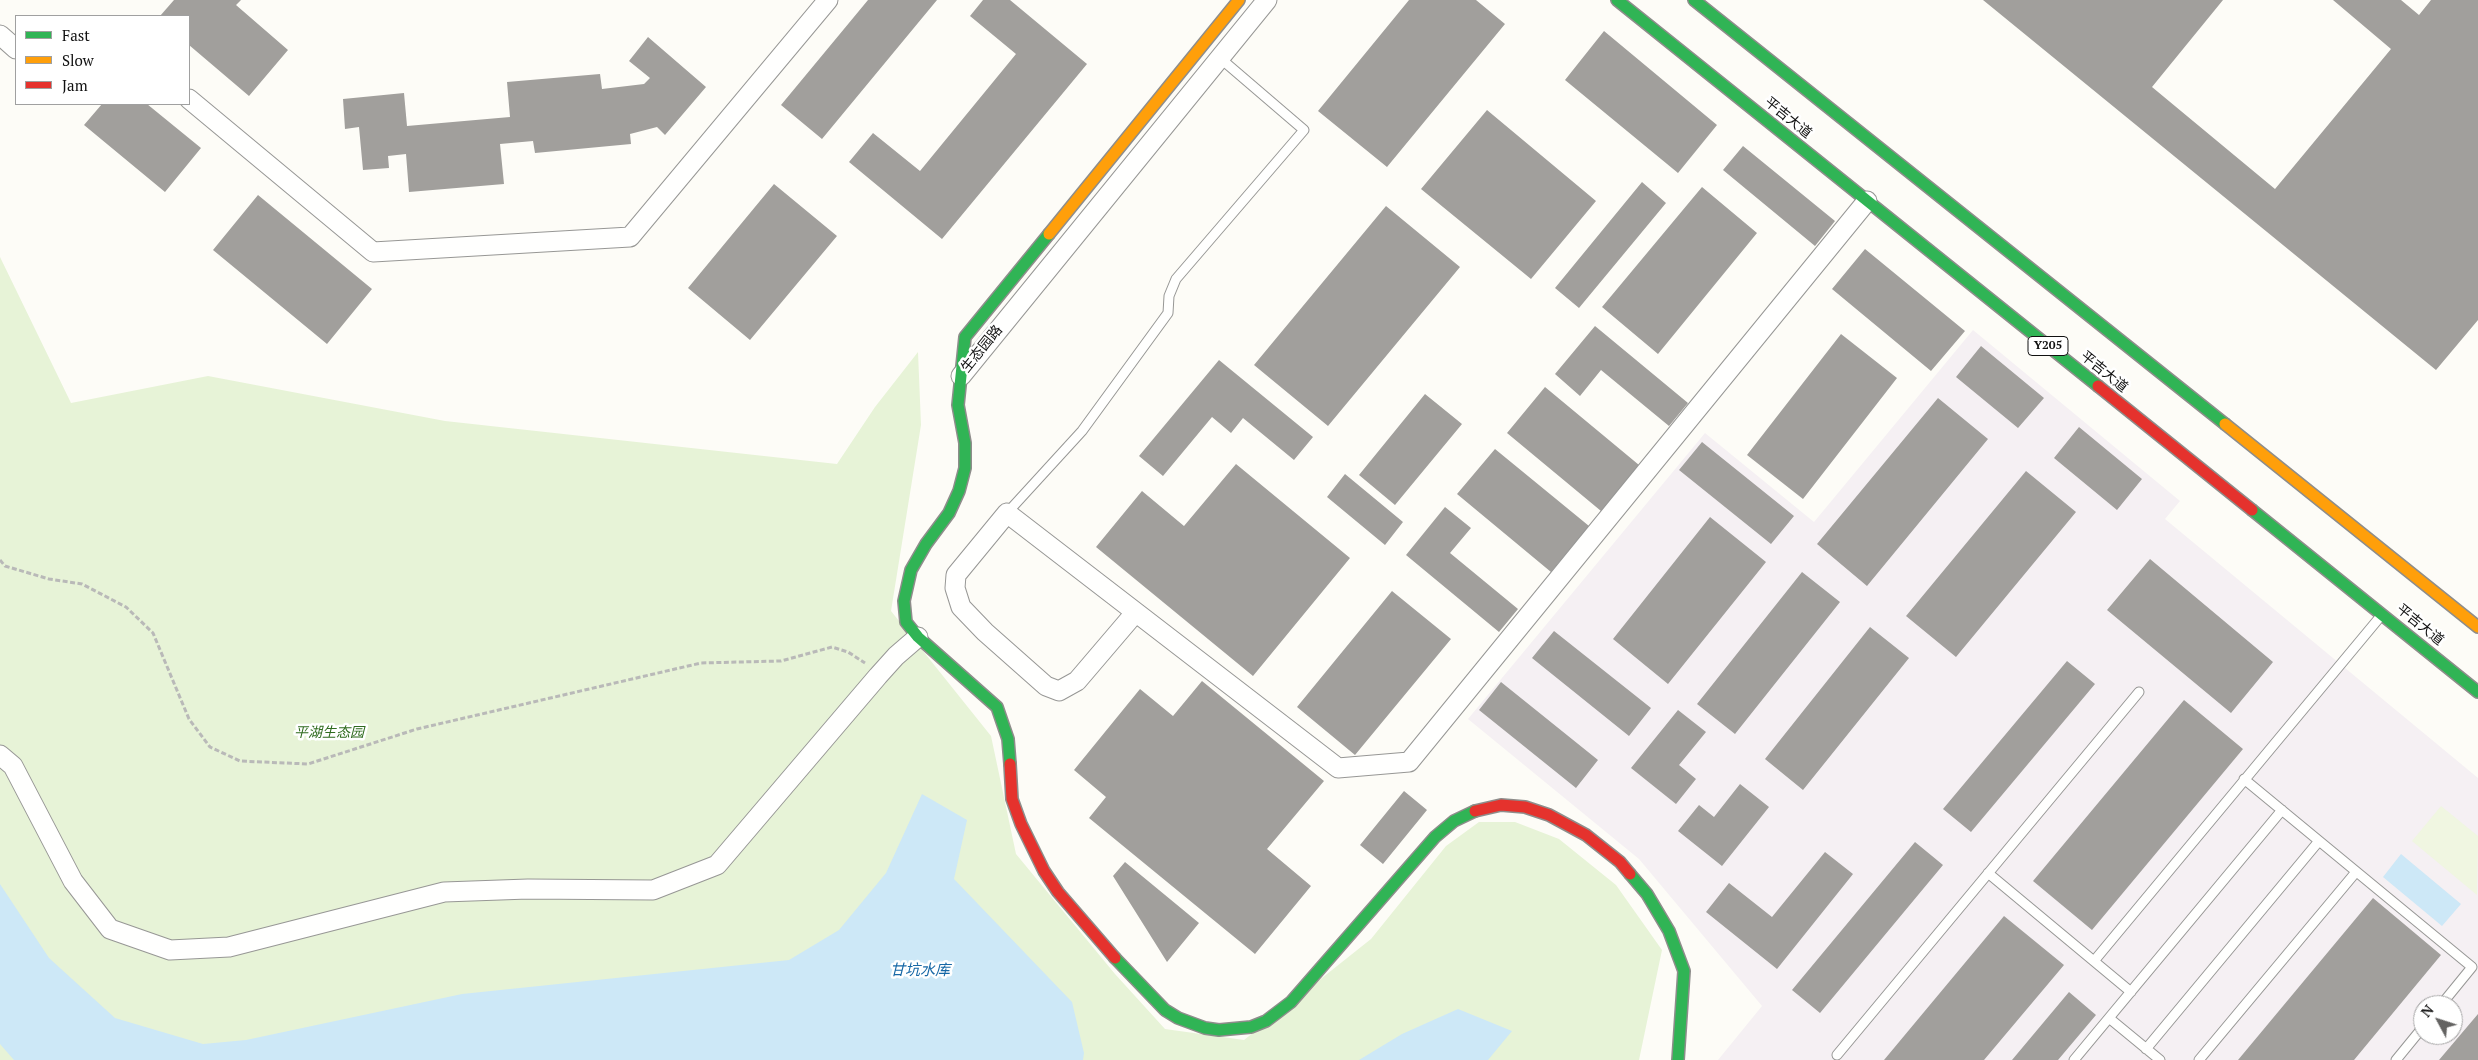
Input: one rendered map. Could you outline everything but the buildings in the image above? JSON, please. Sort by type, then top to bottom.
[{"type":"main road","name":"生态园路","points":[[960,377],[965,337],[1239,0]]},
{"type":"main road","name":"平吉大道","points":[[1617,0],[2478,692]]},
{"type":"main road","points":[[1694,0],[2478,626]]},
{"type":"main road","points":[[960,377],[958,406],[965,443],[965,468],[959,492],[949,513],[926,544],[911,570],[904,601],[906,622],[918,637],[997,706],[1008,738],[1012,799],[1032,849],[1058,892],[1165,1010],[1178,1018],[1205,1028],[1219,1030],[1251,1026],[1266,1021],[1292,1002],[1435,837],[1454,820],[1476,810],[1492,807],[1525,807],[1549,815],[1586,835],[1620,862],[1648,894],[1669,931],[1684,971],[1678,1060]]},
{"type":"main road","points":[[2423,583],[2469,604]]},
{"type":"street","points":[[190,100],[373,252],[630,237],[828,0]]},
{"type":"street","name":"生态园路","points":[[960,377],[1267,0]]},
{"type":"street","points":[[0,35],[15,48]]},
{"type":"street","points":[[1135,613],[1077,681],[1059,691],[1046,686],[984,632],[961,608],[955,588],[956,575],[1007,513],[1338,768],[1409,762],[1867,201]]},
{"type":"street","points":[[0,755],[13,766],[73,881],[110,929],[170,950],[229,947],[444,892],[528,889],[653,890],[717,865],[878,676],[896,656],[918,637]]},
{"type":"lane","points":[[1007,513],[1082,431],[1168,313],[1169,296],[1176,279],[1304,130],[1220,58]]},
{"type":"lane","points":[[2094,961],[2382,614]]},
{"type":"lane","points":[[1837,1055],[2139,692]]},
{"type":"lane","points":[[2244,780],[2472,967],[2449,995]]},
{"type":"lane","points":[[2074,1060],[2282,810]]},
{"type":"lane","points":[[2146,1049],[2319,841]]},
{"type":"lane","points":[[2199,1060],[2356,872]]},
{"type":"lane","points":[[1988,873],[2131,992]]},
{"type":"lane","points":[[2109,1018],[2160,1060]]},
{"type":"lane","points":[[2396,1060],[2413,1039]]},
{"type":"path","points":[[0,560],[4,566],[49,580],[82,584],[126,607],[152,633],[188,719],[210,748],[240,761],[308,764],[417,729],[701,664],[781,661],[832,647],[848,652],[878,676]]},
{"type":"shaded area","points":[[1973,330],[2180,501],[2165,519],[2478,778],[2478,1060],[1718,1060],[1762,1006],[1639,859],[1468,719],[1705,433],[1814,522]]},
{"type":"green space","name":"平湖生态园","points":[[0,257],[71,403],[208,376],[445,421],[837,464],[875,407],[918,352],[921,425],[891,611],[991,736],[1016,854],[1115,974],[1165,1029],[1244,1040],[1371,939],[1446,846],[1479,822],[1515,822],[1559,839],[1616,885],[1662,950],[1639,1060],[0,1060]]},
{"type":"green space","points":[[2441,806],[2478,836],[2477,895],[2412,841]]},
{"type":"water","name":"甘坑水库","points":[[922,794],[967,820],[954,879],[1072,1002],[1084,1053],[1083,1060],[14,1060],[0,1044],[0,884],[49,958],[115,1018],[203,1044],[246,1040],[462,994],[789,960],[839,930],[886,873]]},
{"type":"water","points":[[2401,854],[2461,904],[2442,926],[2383,877]]},
{"type":"water","points":[[1458,1009],[1512,1031],[1488,1060],[1359,1060],[1402,1034]]},
{"type":"traffic: fast","points":[[1617,0],[2098,386]]},
{"type":"traffic: fast","points":[[1694,0],[2225,424]]},
{"type":"traffic: fast","points":[[1010,764],[1008,739],[997,707],[918,637],[906,622],[904,601],[911,570],[926,544],[949,513],[959,491],[965,468],[965,443],[958,405],[965,337],[1049,234]]},
{"type":"traffic: fast","points":[[2252,510],[2478,692]]},
{"type":"traffic: fast","points":[[1115,958],[1165,1010],[1178,1018],[1205,1028],[1219,1030],[1251,1027],[1266,1021],[1291,1002],[1435,837],[1454,821],[1475,811]]},
{"type":"traffic: fast","points":[[1630,874],[1647,894],[1669,931],[1684,971],[1678,1060]]},
{"type":"traffic: slow","points":[[1049,234],[1239,0]]},
{"type":"traffic: slow","points":[[2225,424],[2478,627]]},
{"type":"traffic: jam","points":[[2098,386],[2252,510]]},
{"type":"traffic: jam","points":[[1010,764],[1012,799],[1021,824],[1044,871],[1058,892],[1115,958]]},
{"type":"traffic: jam","points":[[1475,811],[1501,805],[1525,807],[1549,815],[1586,835],[1620,862],[1630,874]]}]
